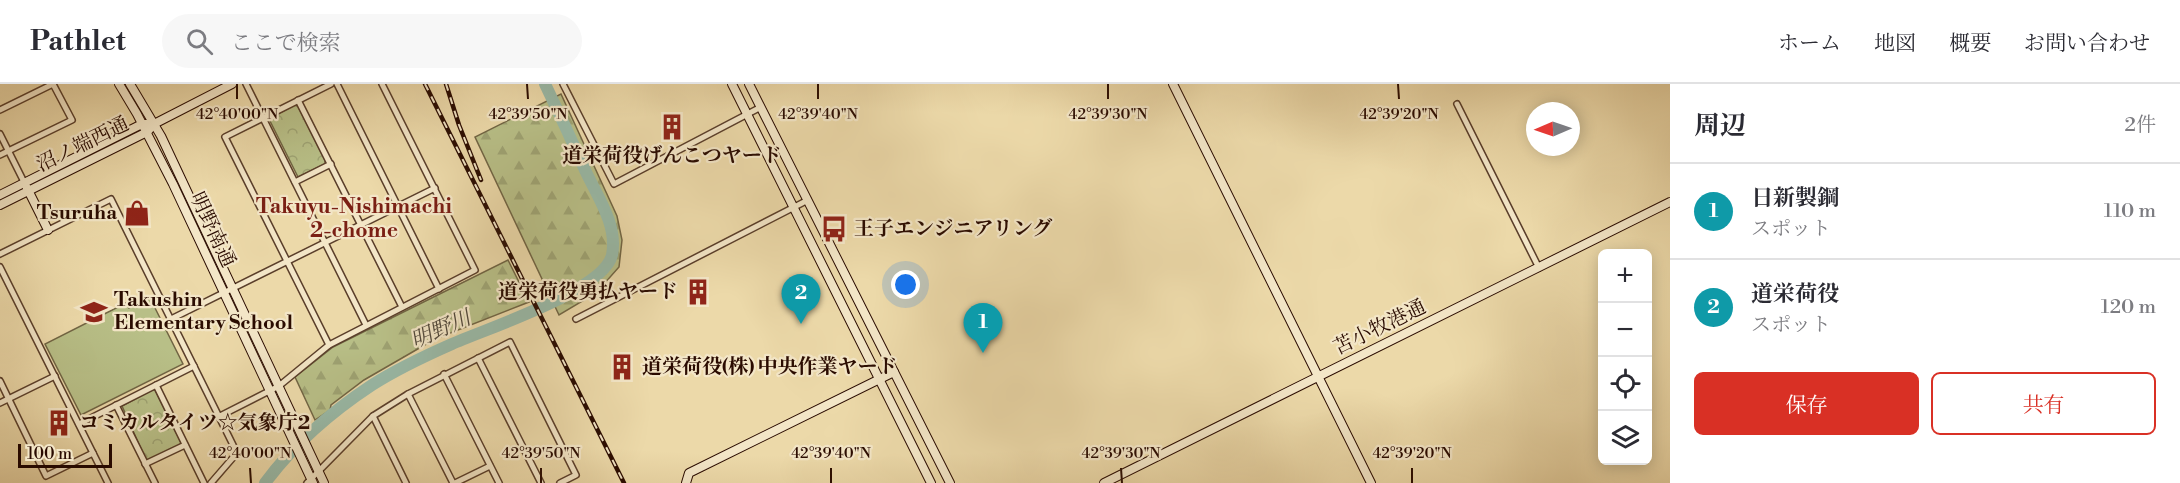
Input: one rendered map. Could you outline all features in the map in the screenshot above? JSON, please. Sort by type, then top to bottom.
[{"type":"street","points":[[0,110],[53,84],[72,120],[0,155]]},
{"type":"street","name":"明野南通","points":[[119,84],[147,132],[270,390],[309,479]]},
{"type":"street","name":"明野南通","points":[[130,84],[154,124],[319,471]]},
{"type":"street","points":[[154,124],[232,84]]},
{"type":"street","points":[[246,84],[366,325]]},
{"type":"street","points":[[329,345],[225,136],[331,84]]},
{"type":"street","points":[[337,84],[439,289]]},
{"type":"street","points":[[220,416],[279,386],[329,345],[476,270],[382,84]]},
{"type":"street","points":[[563,84],[614,184],[761,107]]},
{"type":"street","points":[[732,84],[931,483]]},
{"type":"street","points":[[749,84],[950,483]]},
{"type":"street","points":[[1173,84],[1371,483]]},
{"type":"street","points":[[298,100],[402,307]]},
{"type":"street","points":[[1457,104],[1539,268]]},
{"type":"street","name":"沼ノ端西通","points":[[0,195],[142,124],[154,124]]},
{"type":"street","name":"沼ノ端西通","points":[[0,205],[147,132],[154,124]]},
{"type":"street","points":[[0,134],[48,230]]},
{"type":"street","points":[[296,182],[331,164]]},
{"type":"street","points":[[171,319],[435,188]]},
{"type":"street","points":[[0,254],[111,199],[237,453],[211,483]]},
{"type":"street","points":[[576,319],[808,200]]},
{"type":"street","name":"苫小牧港通","points":[[1104,483],[1670,202]]},
{"type":"street","points":[[0,267],[108,483]]},
{"type":"street","points":[[309,479],[373,416],[444,374],[510,342],[576,475],[560,483]]},
{"type":"street","points":[[478,358],[541,483]]},
{"type":"street","points":[[79,424],[194,366]]},
{"type":"street","points":[[686,483],[689,473],[894,372]]},
{"type":"street","points":[[444,374],[499,483]]},
{"type":"street","points":[[0,403],[55,376]]},
{"type":"street","points":[[0,381],[46,476],[93,453]]},
{"type":"street","points":[[156,385],[204,483]]},
{"type":"street","points":[[408,394],[454,483],[490,466]]},
{"type":"street","points":[[116,405],[155,483]]},
{"type":"street","points":[[373,416],[406,483]]},
{"type":"street","points":[[145,464],[184,445]]},
{"type":"street","points":[[319,471],[324,483]]},
{"type":"green space","points":[[561,94],[617,216],[622,240],[619,267],[596,293],[559,315],[475,137]]},
{"type":"green space","points":[[294,105],[298,106],[325,160],[325,164],[298,177],[269,119]]},
{"type":"green space","points":[[508,260],[529,302],[435,339],[364,380],[315,420],[295,377],[333,347]]},
{"type":"green space","points":[[150,298],[183,364],[81,415],[45,344],[126,303],[129,308]]},
{"type":"green space","points":[[155,390],[181,442],[180,445],[148,460],[145,458],[122,406]]},
{"type":"waterway","name":"明野川","points":[[265,483],[288,455],[314,430],[372,385],[432,353],[567,295],[604,269],[612,255],[613,244],[609,222],[545,84]]},
{"type":"railway","points":[[425,84],[624,483]]},
{"type":"railway","points":[[446,84],[459,125],[481,180]]},
{"type":"place","name":"道栄荷役げんこつヤード","points":[[672,127]]},
{"type":"place","name":"Tsuruha","points":[[137,213]]},
{"type":"place","name":"王子エンジニアリング","points":[[834,229]]},
{"type":"place","name":"道栄荷役勇払ヤード","points":[[698,292]]},
{"type":"place","name":"Takushin Elementary School","points":[[94,312]]},
{"type":"place","name":"道栄荷役","points":[[801,324]]},
{"type":"place","name":"日新製鋼","points":[[983,353]]},
{"type":"place","name":"道栄荷役(株) 中央作業ヤード","points":[[622,367]]},
{"type":"place","name":"コミカルタイツ☆気象庁2","points":[[59,423]]},
{"type":"district","name":"Takuyu-Nishimachi 2-chome","points":[[354,219]]}]
